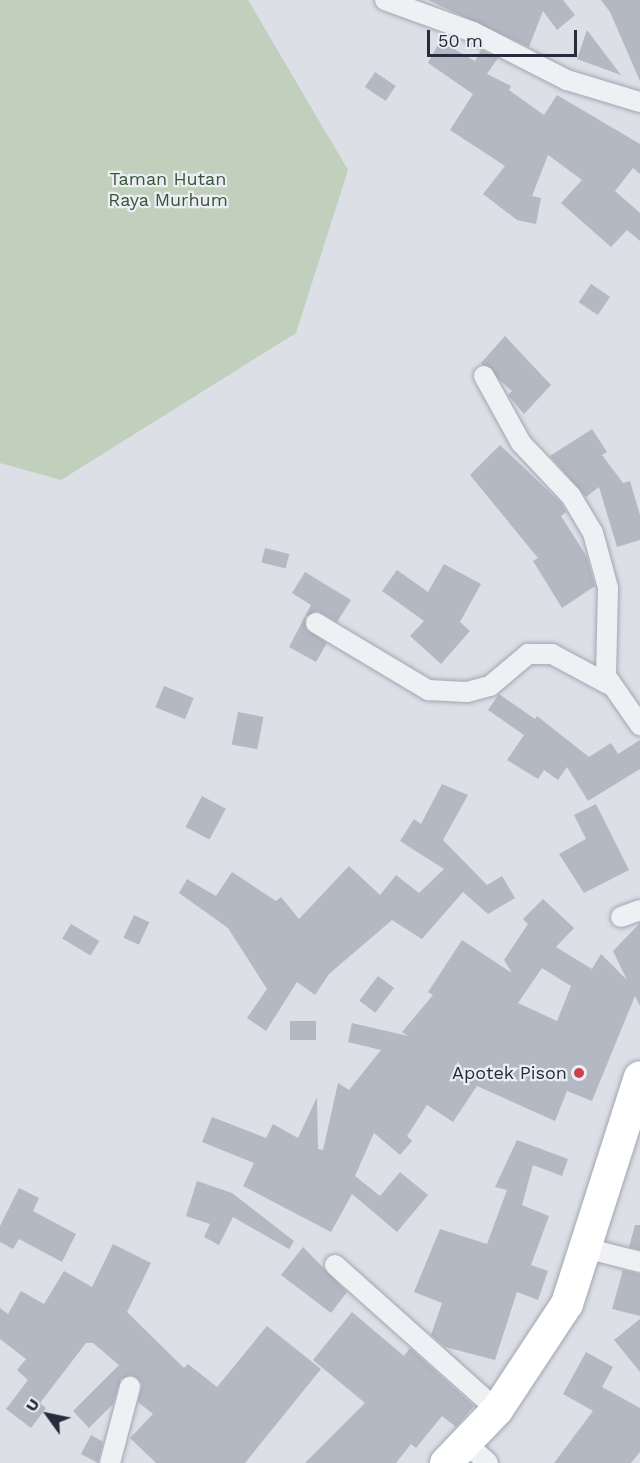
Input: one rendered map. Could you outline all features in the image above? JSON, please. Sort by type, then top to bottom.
[{"type":"highway","points":[[467,1457],[567,1304],[588,1249],[640,1077]]},
{"type":"street","points":[[384,0],[473,32],[567,80],[640,102]]},
{"type":"street","points":[[484,376],[520,443],[571,496],[601,551],[608,588],[608,684]]},
{"type":"street","points":[[316,623],[428,690],[467,692],[490,686],[528,654],[552,654],[608,684],[640,725]]},
{"type":"street","points":[[621,917],[640,910]]},
{"type":"street","points":[[588,1249],[640,1262]]},
{"type":"street","points":[[336,1265],[497,1410]]},
{"type":"street","points":[[110,1463],[130,1387]]},
{"type":"green space","name":"Taman Hutan Raya Murhum","points":[[0,0],[248,0],[348,170],[296,333],[61,480],[0,463]]},
{"type":"building","points":[[428,0],[563,0],[575,15],[557,30],[543,11],[529,47]]},
{"type":"building","points":[[601,0],[640,0],[640,81],[610,12]]},
{"type":"building","points":[[587,30],[621,75],[577,59]]},
{"type":"building","points":[[440,41],[475,61],[481,50],[498,58],[487,74],[511,86],[509,90],[544,115],[557,95],[640,144],[640,174],[633,168],[615,191],[640,213],[640,241],[627,230],[611,247],[561,203],[582,180],[548,155],[532,196],[541,198],[536,224],[517,220],[483,194],[505,166],[450,130],[473,94],[428,63]]},
{"type":"building","points":[[375,72],[396,86],[386,101],[365,87]]},
{"type":"building","points":[[591,284],[610,297],[598,315],[579,302]]},
{"type":"building","points":[[505,336],[551,385],[524,414],[508,395],[512,391],[481,363]]},
{"type":"building","points":[[592,429],[607,452],[602,455],[623,483],[630,481],[640,515],[640,540],[617,547],[599,487],[586,497],[550,456]]},
{"type":"building","points":[[500,445],[561,503],[566,512],[561,516],[587,557],[595,586],[562,608],[533,561],[538,558],[470,475]]},
{"type":"building","points":[[265,548],[289,554],[286,569],[261,563]]},
{"type":"building","points":[[444,564],[481,584],[460,622],[470,631],[441,664],[410,636],[424,621],[382,591],[397,570],[428,592]]},
{"type":"building","points":[[305,572],[351,600],[337,622],[317,611],[305,617],[306,629],[327,643],[316,662],[289,647],[311,605],[292,593]]},
{"type":"building","points":[[164,686],[194,698],[185,719],[155,707]]},
{"type":"building","points":[[499,694],[535,719],[537,716],[589,757],[611,743],[618,754],[640,740],[640,769],[588,801],[567,767],[558,780],[544,770],[538,779],[507,760],[524,735],[488,710]]},
{"type":"building","points":[[238,712],[264,717],[257,749],[232,744]]},
{"type":"building","points":[[442,784],[468,795],[443,840],[487,885],[502,876],[515,898],[488,914],[463,892],[422,939],[392,920],[329,974],[315,995],[297,982],[266,1031],[247,1018],[267,989],[228,928],[179,893],[187,879],[216,896],[232,872],[276,901],[281,897],[299,919],[349,866],[380,895],[396,875],[419,893],[444,869],[400,841],[414,819],[421,824]]},
{"type":"building","points":[[202,796],[226,809],[209,840],[186,827]]},
{"type":"building","points":[[596,804],[629,870],[584,893],[559,854],[586,839],[574,815]]},
{"type":"building","points":[[543,899],[574,928],[556,947],[592,969],[601,954],[627,980],[613,951],[640,923],[640,1006],[635,996],[592,1101],[567,1091],[555,1121],[477,1086],[453,1122],[427,1105],[407,1136],[412,1141],[400,1155],[374,1133],[355,1176],[380,1196],[400,1172],[428,1195],[397,1232],[352,1194],[331,1232],[243,1186],[254,1163],[202,1142],[212,1117],[266,1138],[273,1124],[298,1138],[317,1097],[318,1149],[323,1150],[338,1083],[349,1090],[381,1050],[348,1042],[352,1023],[408,1036],[402,1032],[433,995],[428,992],[462,940],[512,973],[504,960],[528,924],[523,919]],"holes":[[[542,968],[571,986],[557,1021],[518,1003]]]},
{"type":"building","points":[[134,915],[149,922],[139,945],[123,938]]},
{"type":"building","points":[[71,924],[99,941],[91,956],[62,939]]},
{"type":"building","points":[[378,976],[394,988],[375,1013],[359,1001]]},
{"type":"building","points":[[290,1021],[316,1021],[316,1040],[290,1040]]},
{"type":"building","points":[[517,1140],[568,1159],[562,1176],[533,1165],[522,1205],[549,1216],[531,1265],[548,1271],[538,1300],[517,1292],[495,1360],[445,1347],[431,1335],[442,1303],[414,1292],[440,1229],[487,1244],[507,1190],[495,1187]]},
{"type":"building","points":[[197,1181],[232,1193],[294,1241],[289,1249],[233,1217],[219,1245],[204,1237],[210,1224],[186,1216]]},
{"type":"building","points":[[19,1188],[39,1198],[33,1211],[76,1234],[62,1262],[19,1239],[13,1249],[0,1242],[0,1226]]},
{"type":"building","points":[[635,1225],[640,1225],[640,1250],[629,1247]]},
{"type":"building","points":[[113,1244],[151,1263],[127,1312],[184,1368],[188,1364],[217,1387],[267,1326],[321,1369],[245,1463],[156,1463],[130,1438],[153,1414],[138,1402],[142,1384],[132,1375],[121,1379],[113,1404],[89,1428],[73,1411],[119,1365],[93,1343],[86,1343],[40,1403],[46,1408],[31,1428],[6,1409],[28,1380],[17,1370],[26,1359],[0,1339],[0,1308],[8,1314],[21,1291],[44,1304],[64,1271],[92,1287]]},
{"type":"building","points":[[303,1247],[347,1292],[331,1313],[281,1275]]},
{"type":"building","points":[[623,1270],[640,1274],[640,1316],[612,1309]]},
{"type":"building","points":[[352,1312],[404,1356],[410,1348],[474,1406],[456,1427],[442,1416],[416,1448],[411,1444],[396,1463],[305,1463],[365,1403],[313,1360]]},
{"type":"building","points":[[640,1319],[640,1372],[614,1340]]},
{"type":"building","points":[[586,1352],[613,1367],[602,1387],[640,1408],[640,1452],[631,1463],[554,1463],[593,1411],[563,1394]]},
{"type":"building","points":[[91,1435],[103,1442],[98,1463],[81,1454]]},
{"type":"place","name":"Apotek Pison","points":[[579,1073]]}]
